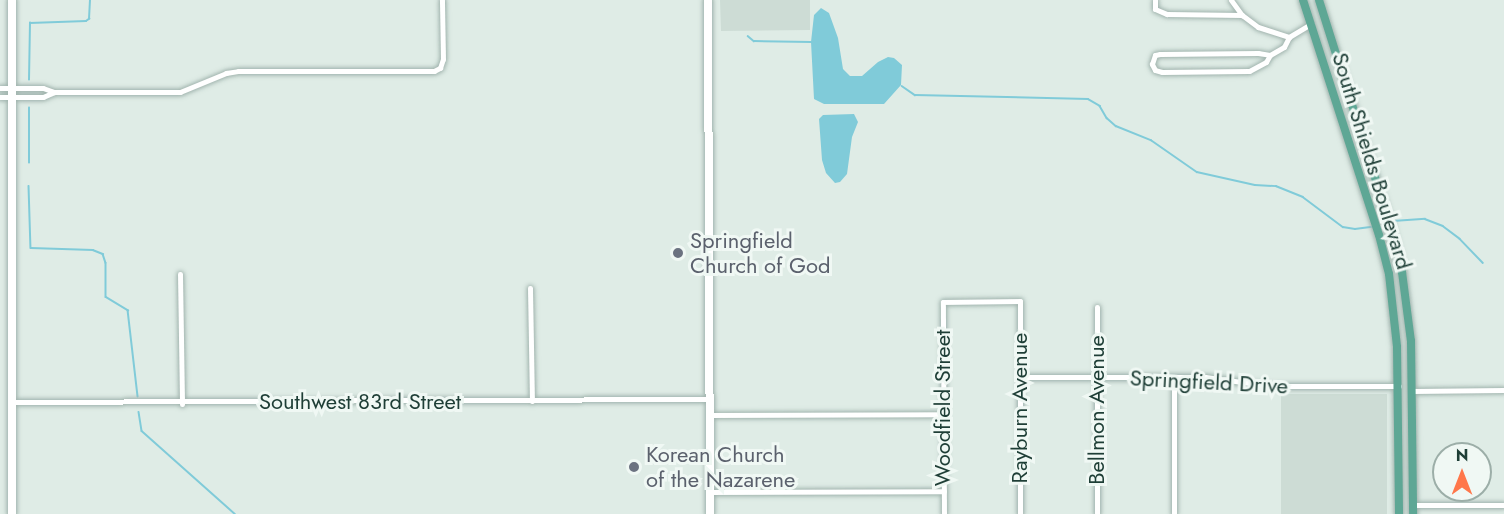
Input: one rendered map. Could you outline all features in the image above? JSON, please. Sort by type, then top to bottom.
[{"type":"main road","points":[[12,0],[12,514]]},
{"type":"main road","points":[[708,0],[710,514]]},
{"type":"main road","name":"South Shields Boulevard","points":[[1303,0],[1389,274],[1396,327],[1399,514]]},
{"type":"main road","name":"South Shields Boulevard","points":[[1319,0],[1402,272],[1410,330],[1413,510]]},
{"type":"main road","points":[[1355,160],[1368,156]]},
{"type":"main road","points":[[1398,386],[1412,391]]},
{"type":"street","points":[[0,88],[43,88],[54,92],[180,92],[226,73],[238,71],[434,72],[440,68],[443,59],[442,0]]},
{"type":"street","points":[[1155,0],[1155,9],[1167,14],[1242,15]]},
{"type":"street","points":[[1231,0],[1242,15],[1258,27],[1288,37]]},
{"type":"street","points":[[1270,55],[1258,53],[1160,54],[1155,55],[1152,64],[1155,70],[1162,72],[1249,71],[1266,62],[1270,55],[1284,47],[1288,37],[1311,24]]},
{"type":"street","points":[[0,97],[43,97],[54,92]]},
{"type":"street","points":[[180,274],[182,404]]},
{"type":"street","points":[[530,288],[532,401]]},
{"type":"street","name":"Woodfield Street","points":[[944,514],[943,302],[1020,302]]},
{"type":"street","name":"Rayburn Avenue","points":[[1020,302],[1020,514]]},
{"type":"street","name":"Bellmon Avenue","points":[[1097,307],[1097,514]]},
{"type":"street","name":"Springfield Drive","points":[[1020,377],[1229,378],[1282,386],[1398,386]]},
{"type":"street","points":[[1174,377],[1174,514]]},
{"type":"street","points":[[1412,391],[1504,390]]},
{"type":"street","name":"Southwest 83rd Street","points":[[11,402],[182,404],[709,399]]},
{"type":"street","points":[[709,415],[944,414]]},
{"type":"street","points":[[710,492],[944,491]]},
{"type":"street","points":[[1413,510],[1504,505]]},
{"type":"shaded area","points":[[720,0],[810,0],[810,30],[721,31]]},
{"type":"shaded area","points":[[1281,394],[1387,394],[1387,514],[1281,514]]},
{"type":"water","points":[[821,8],[829,13],[838,38],[843,69],[850,76],[862,76],[878,62],[888,57],[894,58],[902,65],[901,85],[884,104],[824,104],[814,99],[811,42],[814,15]]},
{"type":"water","points":[[854,114],[858,122],[852,137],[847,174],[840,182],[835,183],[826,173],[822,160],[819,119],[823,115]]},
{"type":"waterway","points":[[29,80],[30,23],[86,21],[89,19],[90,0]]},
{"type":"waterway","points":[[748,36],[754,41],[811,42]]},
{"type":"waterway","points":[[902,86],[915,95],[1088,99],[1100,106],[1107,118],[1116,126],[1151,140],[1197,172],[1255,185],[1276,186],[1303,197],[1343,227],[1355,229],[1372,227]]},
{"type":"waterway","points":[[29,108],[29,163]]},
{"type":"waterway","points":[[29,186],[31,248],[93,250],[103,254],[106,263],[106,297],[128,310],[138,396]]},
{"type":"waterway","points":[[1393,221],[1425,219],[1443,226],[1460,239],[1483,263]]},
{"type":"waterway","points":[[139,412],[142,431],[235,514]]},
{"type":"place","name":"Springfield Church of God","points":[[678,253]]},
{"type":"place","name":"Korean Church of the Nazarene","points":[[634,467]]}]
